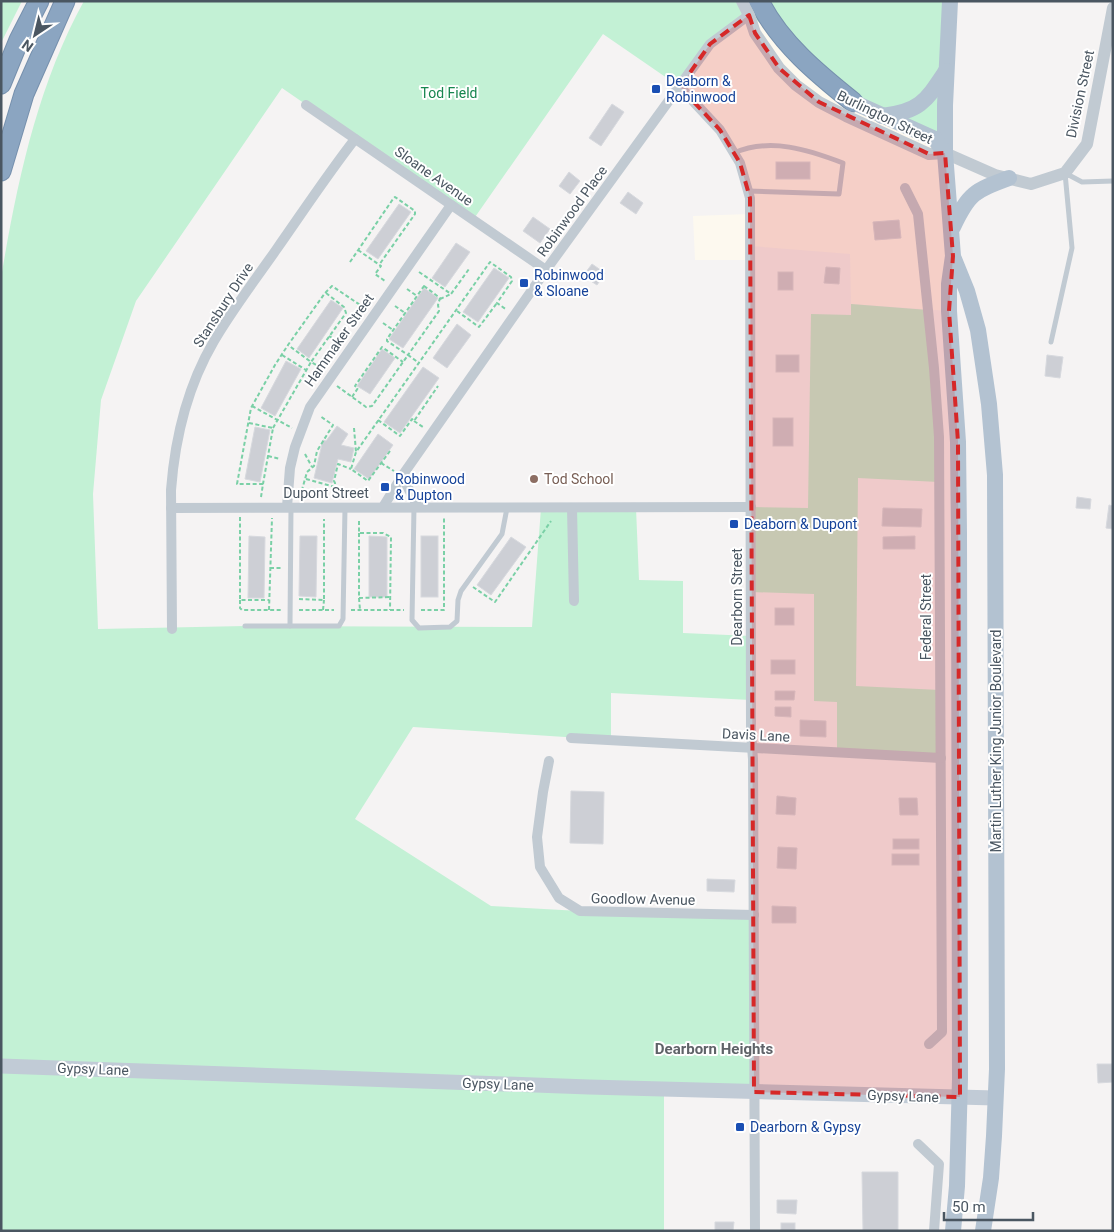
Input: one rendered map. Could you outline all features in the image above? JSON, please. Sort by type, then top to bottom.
[{"type":"highway","points":[[1,84],[18,40],[39,1]]},
{"type":"highway","points":[[1,171],[24,94],[65,1]]},
{"type":"highway","points":[[754,8],[824,79],[853,102]]},
{"type":"main road","name":"Martin Luther King Junior Boulevard","points":[[950,1],[944,106],[945,153],[953,256],[949,284],[949,311],[958,451],[960,1097],[953,1231]]},
{"type":"main road","points":[[882,116],[911,110],[921,104],[931,94],[946,71]]},
{"type":"main road","name":"Burlington Street","points":[[853,102],[934,139],[945,153]]},
{"type":"main road","points":[[952,229],[962,207],[972,195],[1009,178]]},
{"type":"main road","name":"Martin Luther King Junior Boulevard","points":[[953,256],[967,291],[978,330],[989,404],[995,475],[997,1069],[992,1169],[983,1231]]},
{"type":"main road","name":"Gypsy Lane","points":[[1,1066],[754,1092],[995,1098]]},
{"type":"street","name":"Burlington Street","points":[[742,1],[754,8],[755,33],[779,68],[796,85],[819,102],[929,154],[945,153]]},
{"type":"street","points":[[680,87],[710,44],[754,8]]},
{"type":"street","name":"Division Street","points":[[1065,173],[1087,144],[1113,8]]},
{"type":"street","name":"Dearborn Street","points":[[680,87],[720,130],[740,163],[750,198],[750,733],[752,748],[754,914],[755,1231]]},
{"type":"street","name":"Robinwood Place","points":[[383,507],[402,476],[546,270],[680,87]]},
{"type":"street","name":"Sloane Avenue","points":[[306,105],[546,270]]},
{"type":"street","name":"Stansbury Drive","points":[[172,629],[171,508],[173,468],[178,434],[190,393],[203,361],[227,321],[355,139]]},
{"type":"street","points":[[945,153],[995,175],[1031,184],[1065,173]]},
{"type":"street","name":"Federal Street","points":[[905,188],[918,214],[938,418],[942,1032],[929,1044]]},
{"type":"street","name":"Hammaker Street","points":[[289,507],[290,468],[294,447],[310,407],[451,205]]},
{"type":"street","points":[[402,476],[416,507]]},
{"type":"street","name":"Dupont Street","points":[[171,508],[751,507]]},
{"type":"street","points":[[572,508],[574,601]]},
{"type":"street","name":"Davis Lane","points":[[571,738],[941,758]]},
{"type":"street","name":"Goodlow Avenue","points":[[549,760],[537,837],[540,867],[559,898],[580,911],[754,914]]},
{"type":"street","points":[[918,1144],[938,1164],[934,1231]]},
{"type":"lane","points":[[734,153],[752,146],[787,146],[811,151],[843,163],[839,194],[748,191]]},
{"type":"lane","points":[[1065,173],[1082,182],[1113,181]]},
{"type":"lane","points":[[1051,342],[1072,248],[1065,173]]},
{"type":"lane","points":[[289,507],[290,626]]},
{"type":"lane","points":[[245,626],[339,626],[343,619],[345,507]]},
{"type":"lane","points":[[416,507],[412,620],[419,628],[450,627],[457,621],[458,600],[461,591],[502,534],[507,508]]},
{"type":"path","points":[[350,262],[392,198],[395,197],[415,211],[415,214],[379,265],[381,266],[375,274],[382,278]]},
{"type":"path","points":[[358,250],[379,265]]},
{"type":"path","points":[[350,469],[356,452],[490,262],[511,277],[512,281],[479,327],[456,311]]},
{"type":"path","points":[[408,265],[450,294]]},
{"type":"path","points":[[328,380],[366,407],[372,406],[439,310],[440,299],[450,294],[468,269]]},
{"type":"path","points":[[263,484],[237,484],[252,406],[288,346],[332,286],[363,307]]},
{"type":"path","points":[[419,363],[387,339],[424,286],[440,299]]},
{"type":"path","points":[[261,497],[273,428],[311,362],[346,313],[344,307],[326,293]]},
{"type":"path","points":[[496,303],[503,308]]},
{"type":"path","points":[[329,336],[338,342]]},
{"type":"path","points":[[288,346],[320,367]]},
{"type":"path","points":[[352,397],[358,388],[355,386],[382,347],[403,363]]},
{"type":"path","points":[[282,355],[306,370]]},
{"type":"path","points":[[414,421],[438,386]]},
{"type":"path","points":[[252,406],[288,426]]},
{"type":"path","points":[[300,497],[308,472],[314,466],[317,451],[333,425],[320,416]]},
{"type":"path","points":[[378,420],[400,436],[412,419],[424,428]]},
{"type":"path","points":[[248,423],[273,428]]},
{"type":"path","points":[[354,428],[356,452]]},
{"type":"path","points":[[336,497],[334,481],[338,464],[350,469],[368,481],[390,451]]},
{"type":"path","points":[[305,454],[312,467]]},
{"type":"path","points":[[268,456],[280,459]]},
{"type":"path","points":[[306,479],[335,487]]},
{"type":"path","points":[[241,507],[240,608],[242,610],[444,610],[444,508]]},
{"type":"path","points":[[269,610],[272,507]]},
{"type":"path","points":[[323,610],[324,507]]},
{"type":"path","points":[[359,520],[360,610]]},
{"type":"path","points":[[472,586],[495,602],[552,521]]},
{"type":"path","points":[[359,533],[383,533],[391,537],[390,610]]},
{"type":"path","points":[[270,568],[280,568]]},
{"type":"path","points":[[359,598],[390,597]]},
{"type":"path","points":[[297,599],[324,600]]},
{"type":"path","points":[[240,600],[269,600]]},
{"type":"highlighted area","points":[[749,15],[755,33],[779,68],[819,102],[929,154],[945,153],[953,256],[949,311],[958,442],[960,1097],[754,1092],[750,198],[740,163],[720,130],[680,87],[710,44]]},
{"type":"shaded area","points":[[749,15],[945,153],[949,311],[851,304],[850,254],[750,246],[750,260],[695,260],[693,216],[749,214],[740,163],[680,87],[710,44]]},
{"type":"green space","points":[[1,1],[22,1],[1,43]]},
{"type":"green space","name":"Tod Field","points":[[84,1],[950,1],[945,153],[895,122],[749,15],[710,44],[680,87],[603,34],[473,220],[282,88],[136,301],[101,400],[93,494],[98,629],[245,626],[532,627],[541,508],[636,508],[639,580],[683,581],[683,633],[751,636],[751,700],[611,693],[611,740],[413,727],[355,819],[491,906],[580,911],[754,915],[754,1092],[664,1090],[664,1231],[1,1231],[1,278],[22,171],[41,101],[53,67]]},
{"type":"green space","points":[[851,304],[928,310],[939,482],[858,478],[856,686],[940,690],[941,758],[837,753],[837,702],[814,701],[814,594],[751,592],[751,507],[808,508],[811,314],[851,315]]},
{"type":"building","points":[[612,104],[624,112],[601,146],[589,138]]},
{"type":"building","points":[[776,162],[810,162],[810,179],[776,179]]},
{"type":"building","points":[[569,172],[580,181],[570,194],[559,186]]},
{"type":"building","points":[[628,192],[643,203],[636,214],[620,203]]},
{"type":"building","points":[[399,204],[411,212],[378,259],[366,251]]},
{"type":"building","points":[[533,217],[550,229],[540,243],[523,231]]},
{"type":"building","points":[[899,220],[901,238],[875,240],[873,222]]},
{"type":"building","points":[[456,243],[470,252],[445,287],[432,278]]},
{"type":"building","points":[[592,264],[605,273],[597,285],[583,276]]},
{"type":"building","points":[[826,267],[840,268],[839,284],[824,283]]},
{"type":"building","points":[[494,268],[509,278],[478,322],[463,312]]},
{"type":"building","points":[[778,272],[793,272],[793,290],[778,290]]},
{"type":"building","points":[[424,288],[438,298],[403,348],[389,339]]},
{"type":"building","points":[[331,300],[343,308],[309,358],[297,349]]},
{"type":"building","points":[[457,324],[471,335],[447,368],[433,358]]},
{"type":"building","points":[[382,349],[395,358],[370,394],[357,386]]},
{"type":"building","points":[[776,355],[799,355],[799,372],[776,372]]},
{"type":"building","points":[[1047,355],[1063,357],[1060,378],[1045,376]]},
{"type":"building","points":[[286,361],[301,369],[275,416],[261,408]]},
{"type":"building","points":[[423,367],[439,378],[400,433],[384,422]]},
{"type":"building","points":[[773,418],[793,418],[793,446],[773,446]]},
{"type":"building","points":[[337,426],[348,434],[341,445],[354,448],[351,462],[338,459],[332,483],[314,478],[323,440],[326,441]]},
{"type":"building","points":[[255,427],[270,430],[260,482],[245,479]]},
{"type":"building","points":[[378,434],[393,445],[369,479],[354,469]]},
{"type":"building","points":[[1077,497],[1091,499],[1090,509],[1076,508]]},
{"type":"building","points":[[1109,505],[1113,506],[1113,529],[1106,528]]},
{"type":"building","points":[[883,508],[922,509],[921,527],[882,526]]},
{"type":"building","points":[[249,536],[265,537],[264,598],[248,598]]},
{"type":"building","points":[[300,536],[317,536],[316,597],[299,596]]},
{"type":"building","points":[[369,536],[387,537],[387,597],[369,597]]},
{"type":"building","points":[[421,536],[438,536],[438,597],[421,597]]},
{"type":"building","points":[[915,536],[915,549],[883,549],[883,537]]},
{"type":"building","points":[[511,537],[526,547],[491,595],[477,585]]},
{"type":"building","points":[[775,608],[794,608],[794,625],[775,625]]},
{"type":"building","points":[[771,660],[795,660],[795,674],[771,674]]},
{"type":"building","points":[[775,691],[795,691],[794,700],[775,700]]},
{"type":"building","points":[[775,707],[791,707],[791,717],[775,716]]},
{"type":"building","points":[[800,720],[826,721],[826,737],[800,736]]},
{"type":"building","points":[[571,791],[604,792],[603,844],[570,843]]},
{"type":"building","points":[[777,796],[796,798],[795,815],[776,814]]},
{"type":"building","points":[[899,798],[917,798],[918,815],[900,815]]},
{"type":"building","points":[[893,839],[919,839],[919,849],[893,849]]},
{"type":"building","points":[[778,847],[797,848],[796,869],[777,868]]},
{"type":"building","points":[[892,854],[919,854],[919,865],[892,865]]},
{"type":"building","points":[[707,879],[735,880],[734,892],[707,891]]},
{"type":"building","points":[[772,906],[796,907],[796,923],[772,923]]},
{"type":"building","points":[[1097,1064],[1112,1064],[1113,1082],[1098,1083]]},
{"type":"building","points":[[862,1172],[898,1172],[898,1231],[863,1231]]},
{"type":"building","points":[[777,1200],[797,1200],[796,1214],[777,1213]]},
{"type":"building","points":[[715,1222],[734,1222],[733,1231],[715,1231]]},
{"type":"building","points":[[781,1223],[795,1223],[795,1231],[781,1231]]},
{"type":"place","name":"Deaborn & Robinwood","points":[[656,89]]},
{"type":"place","name":"Robinwood & Sloane","points":[[524,283]]},
{"type":"place","name":"Tod School","points":[[534,479]]},
{"type":"place","name":"Robinwood & Dupton","points":[[385,487]]},
{"type":"place","name":"Deaborn & Dupont","points":[[734,524]]},
{"type":"place","name":"Dearborn & Gypsy","points":[[740,1127]]},
{"type":"district","name":"Dearborn Heights","points":[[714,1049]]}]
